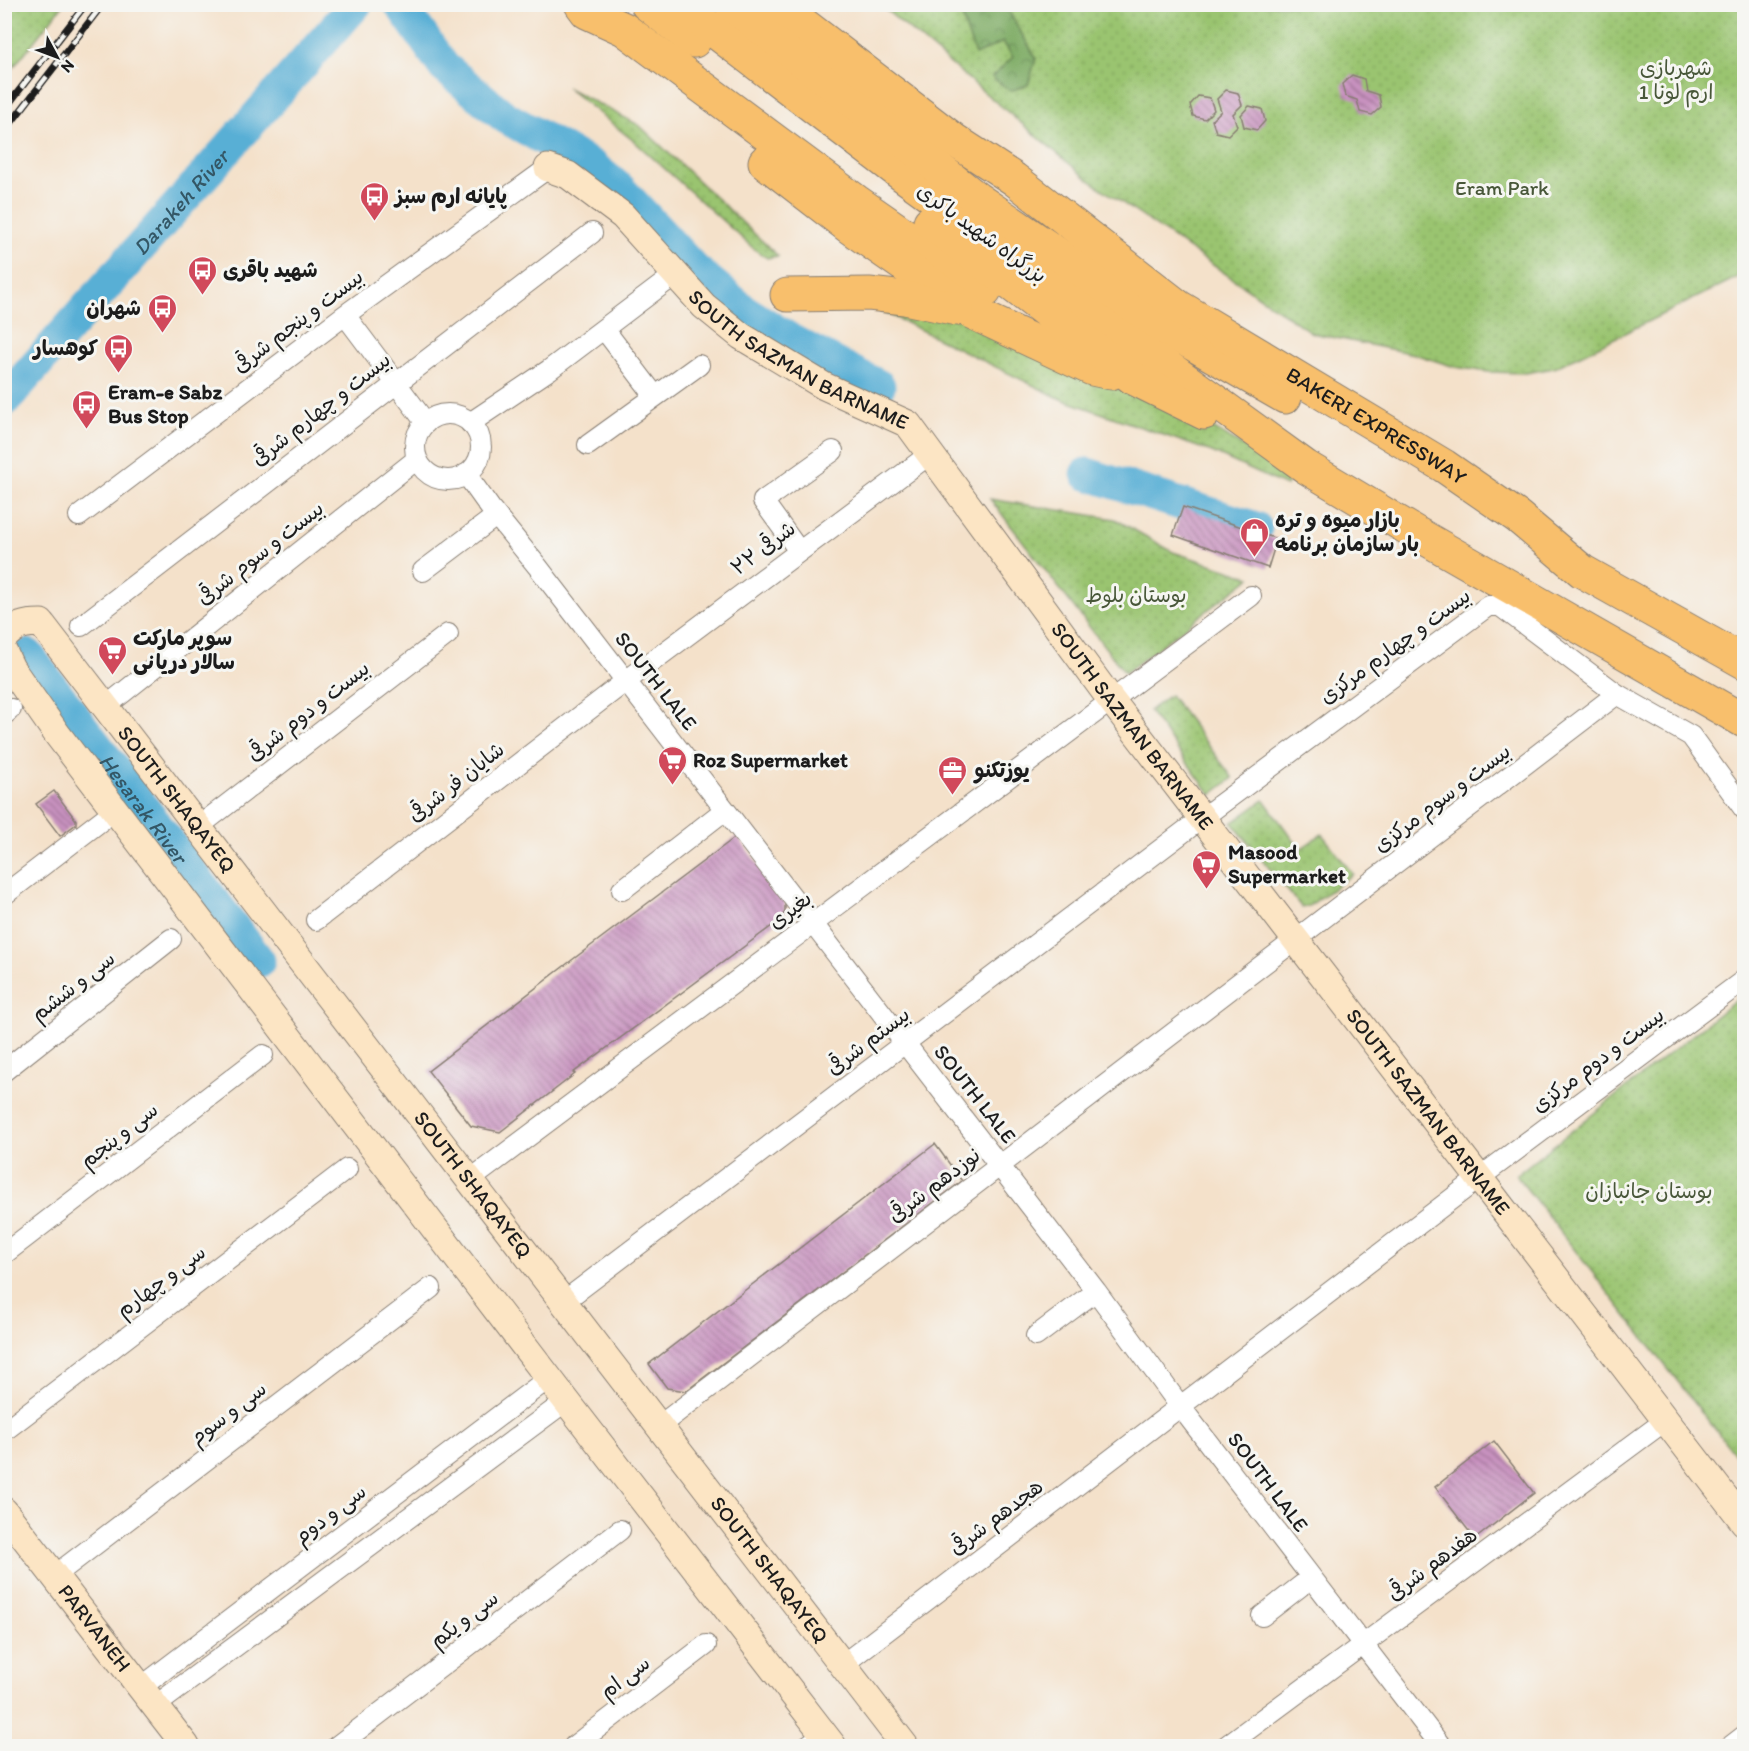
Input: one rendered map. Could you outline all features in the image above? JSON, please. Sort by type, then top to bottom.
[{"type":"highway","points":[[731,4],[976,198],[1167,329],[1582,571]]},
{"type":"highway","points":[[777,4],[954,140],[1014,179]]},
{"type":"highway","points":[[809,4],[979,142],[1014,179]]},
{"type":"highway","points":[[660,7],[1133,378]]},
{"type":"highway","name":"بزرگراه شهید باکری","points":[[660,7],[904,176],[1289,455]]},
{"type":"highway","points":[[584,8],[603,36],[849,226],[971,312],[1092,369],[1133,378]]},
{"type":"highway","points":[[584,8],[624,29],[856,201],[1014,311],[1046,326],[1133,378],[1289,455],[1416,533],[1744,721]]},
{"type":"highway","name":"BAKERI EXPRESSWAY","points":[[1014,179],[1179,307],[1444,466],[1518,518],[1582,571],[1744,662]]},
{"type":"highway","points":[[787,295],[869,294],[905,298],[971,312]]},
{"type":"main road","name":"SOUTH SAZMAN BARNAME","points":[[548,168],[568,175],[623,216],[704,306],[741,336],[824,386],[908,424],[1111,700],[1744,1522]]},
{"type":"main road","name":"SOUTH SHAQAYEQ","points":[[4,638],[12,629],[25,622],[41,623],[905,1746]]},
{"type":"main road","points":[[8,661],[57,734],[557,1407],[821,1742]]},
{"type":"main road","name":"PARVANEH","points":[[4,1511],[184,1746]]},
{"type":"street","name":"بیست و پنجم شرقی","points":[[79,516],[345,315],[548,168]]},
{"type":"street","name":"بیست و چهارم شرقی","points":[[81,626],[395,382],[592,233]]},
{"type":"street","points":[[470,423],[549,370],[676,274]]},
{"type":"street","points":[[345,315],[426,423]]},
{"type":"street","points":[[604,329],[654,396]]},
{"type":"street","points":[[588,444],[699,365]]},
{"type":"street","points":[[453,415],[470,423],[480,440],[481,450],[474,468],[466,474],[448,480],[429,475],[417,459],[416,440],[426,423],[434,418],[453,415]]},
{"type":"street","points":[[800,551],[764,501],[833,451]]},
{"type":"street","name":"۲۲ شرقی","points":[[626,681],[930,454]]},
{"type":"street","name":"بیست و سوم شرقی","points":[[105,706],[417,459]]},
{"type":"street","name":"SOUTH LALE","points":[[466,474],[496,516],[1096,1291],[1180,1406],[1441,1746]]},
{"type":"street","points":[[423,571],[496,516]]},
{"type":"street","name":"بغیری","points":[[470,1180],[1251,596]]},
{"type":"street","name":"بیست و چهارم مرکزی","points":[[1202,818],[1488,606],[1500,606],[1617,694],[1691,736],[1744,809]]},
{"type":"street","name":"بیست و دوم شرقی","points":[[198,827],[448,634]]},
{"type":"street","name":"شایان فر شرقی","points":[[316,920],[626,681]]},
{"type":"street","name":"بیست و سوم مرکزی","points":[[1296,940],[1617,694]]},
{"type":"street","points":[[4,895],[115,810]]},
{"type":"street","points":[[622,890],[725,810]]},
{"type":"street","name":"بیستم شرقی","points":[[563,1302],[1202,818]]},
{"type":"street","name":"سی و ششم","points":[[4,1071],[171,939]]},
{"type":"street","name":"نوزدهم شرقی","points":[[658,1426],[1296,940]]},
{"type":"street","name":"بیست و دوم مرکزی","points":[[1180,1406],[1744,980]]},
{"type":"street","name":"سی و پنجم","points":[[4,1254],[263,1055]]},
{"type":"street","name":"سی و چهارم","points":[[4,1431],[347,1169]]},
{"type":"street","name":"سی و سوم","points":[[54,1576],[431,1288]]},
{"type":"street","points":[[1036,1336],[1096,1291]]},
{"type":"street","name":"سی و دوم","points":[[147,1697],[399,1492],[542,1384]]},
{"type":"street","name":"هجدهم شرقی","points":[[842,1665],[1180,1406]]},
{"type":"street","points":[[147,1697],[414,1514],[557,1407]]},
{"type":"street","name":"هفدهم شرقی","points":[[1226,1746],[1666,1420]]},
{"type":"street","points":[[399,1492],[414,1514]]},
{"type":"street","name":"سی و یکم","points":[[337,1746],[620,1530]]},
{"type":"street","points":[[1262,1616],[1311,1578]]},
{"type":"street","name":"سی ام","points":[[574,1746],[706,1646]]},
{"type":"street","points":[[1731,1746],[1744,1736]]},
{"type":"green space","points":[[4,5],[63,5],[5,78]]},
{"type":"green space","name":"Eram Park","points":[[880,5],[1744,5],[1744,274],[1554,368],[1526,373],[1489,372],[1455,367],[1414,354],[1312,333],[1089,180]]},
{"type":"green space","points":[[958,5],[1005,5],[1036,58],[1028,85],[1010,91],[992,77],[1013,57],[1003,42],[975,55]]},
{"type":"green space","points":[[566,87],[639,125],[778,256],[767,258],[754,249],[635,142]]},
{"type":"green space","points":[[882,311],[967,315],[1177,407],[1292,475],[1286,486],[1212,452],[1061,399]]},
{"type":"green space","name":"بوستان بلوط","points":[[990,499],[1115,519],[1173,552],[1251,577],[1125,673]]},
{"type":"green space","points":[[1170,695],[1233,778],[1211,795],[1149,711]]},
{"type":"green space","points":[[1264,800],[1300,849],[1322,834],[1353,874],[1309,906],[1302,908],[1232,823]]},
{"type":"green space","name":"بوستان جانبازان","points":[[1744,994],[1744,1466],[1516,1175]]},
{"type":"building","points":[[1352,75],[1364,79],[1366,91],[1379,95],[1381,107],[1372,115],[1360,112],[1357,100],[1345,96],[1342,84]]},
{"type":"building","points":[[1226,90],[1238,93],[1242,105],[1233,114],[1237,126],[1228,135],[1216,132],[1212,120],[1221,111],[1217,99]]},
{"type":"building","points":[[1198,96],[1210,98],[1214,110],[1205,119],[1193,116],[1190,105]]},
{"type":"building","points":[[1249,106],[1262,109],[1265,121],[1257,130],[1244,127],[1241,115]]},
{"type":"building","points":[[1183,507],[1277,539],[1268,568],[1173,535]]},
{"type":"building","points":[[54,791],[76,820],[76,824],[60,836],[36,804]]},
{"type":"building","points":[[737,836],[785,900],[785,912],[780,920],[573,1073],[575,1074],[500,1132],[471,1126],[428,1071]]},
{"type":"building","points":[[935,1144],[962,1181],[686,1391],[667,1388],[649,1364]]},
{"type":"building","points":[[1494,1441],[1534,1493],[1475,1539],[1435,1487]]},
{"type":"waterway","name":"Darakeh River","points":[[4,401],[356,4]]},
{"type":"waterway","points":[[400,4],[444,67],[505,117],[592,166],[620,189],[694,269],[745,311],[794,342],[879,386]]},
{"type":"waterway","points":[[1087,474],[1256,528]]},
{"type":"waterway","name":"Hesarak River","points":[[28,655],[259,961]]},
{"type":"railway","points":[[4,110],[86,4]]},
{"type":"railway","points":[[4,132],[103,4]]},
{"type":"place","name":"پایانه ارم سبز","points":[[374,222]]},
{"type":"place","name":"شهید باقری","points":[[202,296]]},
{"type":"place","name":"شهران","points":[[162,334]]},
{"type":"place","name":"کوهسار","points":[[119,374]]},
{"type":"place","name":"Eram-e Sabz Bus Stop","points":[[87,430]]},
{"type":"place","name":"بازار میوه و تره بار سازمان برنامه","points":[[1254,558]]},
{"type":"place","name":"سوپر مارکت سالار دریانی","points":[[112,676]]},
{"type":"place","name":"Roz Supermarket","points":[[672,786]]},
{"type":"place","name":"یوزتکنو","points":[[953,796]]},
{"type":"place","name":"Masood Supermarket","points":[[1207,890]]},
{"type":"park label","name":"شهربازی ارم لونا 1","points":[[1676,80]]}]
